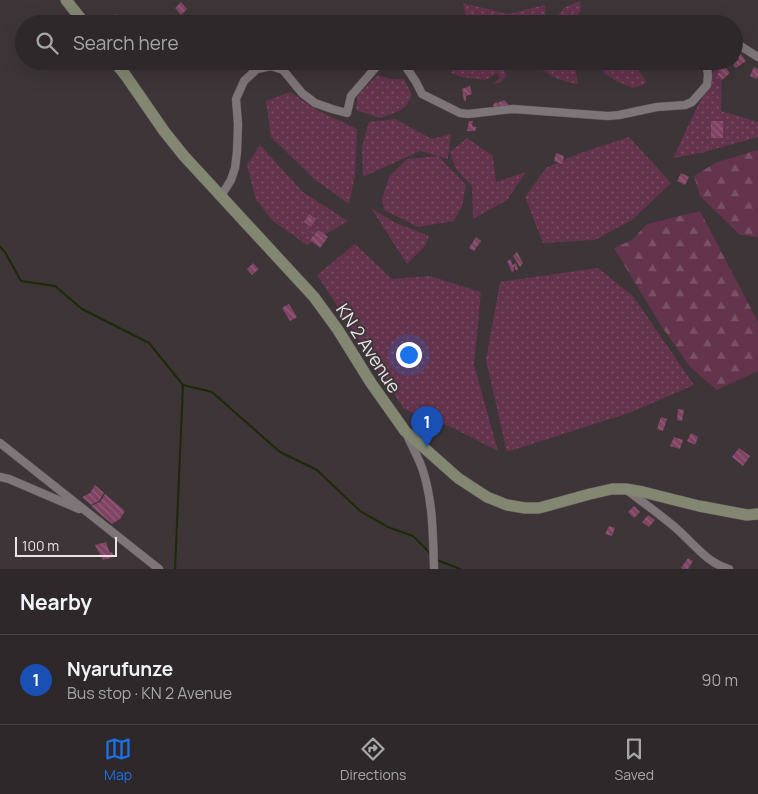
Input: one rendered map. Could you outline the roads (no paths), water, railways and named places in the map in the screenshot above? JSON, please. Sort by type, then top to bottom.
[{"type":"main road","points":[[66,0],[77,15]]},
{"type":"main road","name":"KN 2 Avenue","points":[[121,70],[164,132],[184,156],[314,297],[338,330],[371,384],[405,431],[458,478],[487,497],[507,505],[525,508],[539,508],[612,489],[626,489],[747,515],[758,514]]},
{"type":"street","points":[[743,48],[758,57]]},
{"type":"street","points":[[222,196],[232,180],[235,168],[238,124],[236,99],[244,81],[256,70]]},
{"type":"street","points":[[283,70],[302,92],[315,103],[347,113],[351,96],[374,70]]},
{"type":"street","points":[[408,70],[422,94],[460,113],[521,110],[619,116],[692,102],[707,85],[707,70]]},
{"type":"street","points":[[405,431],[422,467],[428,489],[434,569]]},
{"type":"street","points":[[0,443],[159,569]]},
{"type":"street","points":[[0,477],[88,512]]},
{"type":"street","points":[[626,489],[678,529],[707,558],[729,569]]},
{"type":"waterway","points":[[0,247],[5,252],[21,281],[55,286],[82,309],[149,343],[183,385],[175,569]]},
{"type":"waterway","points":[[183,385],[212,392],[280,452],[317,470],[360,511],[388,527],[413,536],[432,555]]},
{"type":"waterway","points":[[437,560],[460,569]]},
{"type":"place","name":"Nyarufunze","points":[[427,447]]}]
